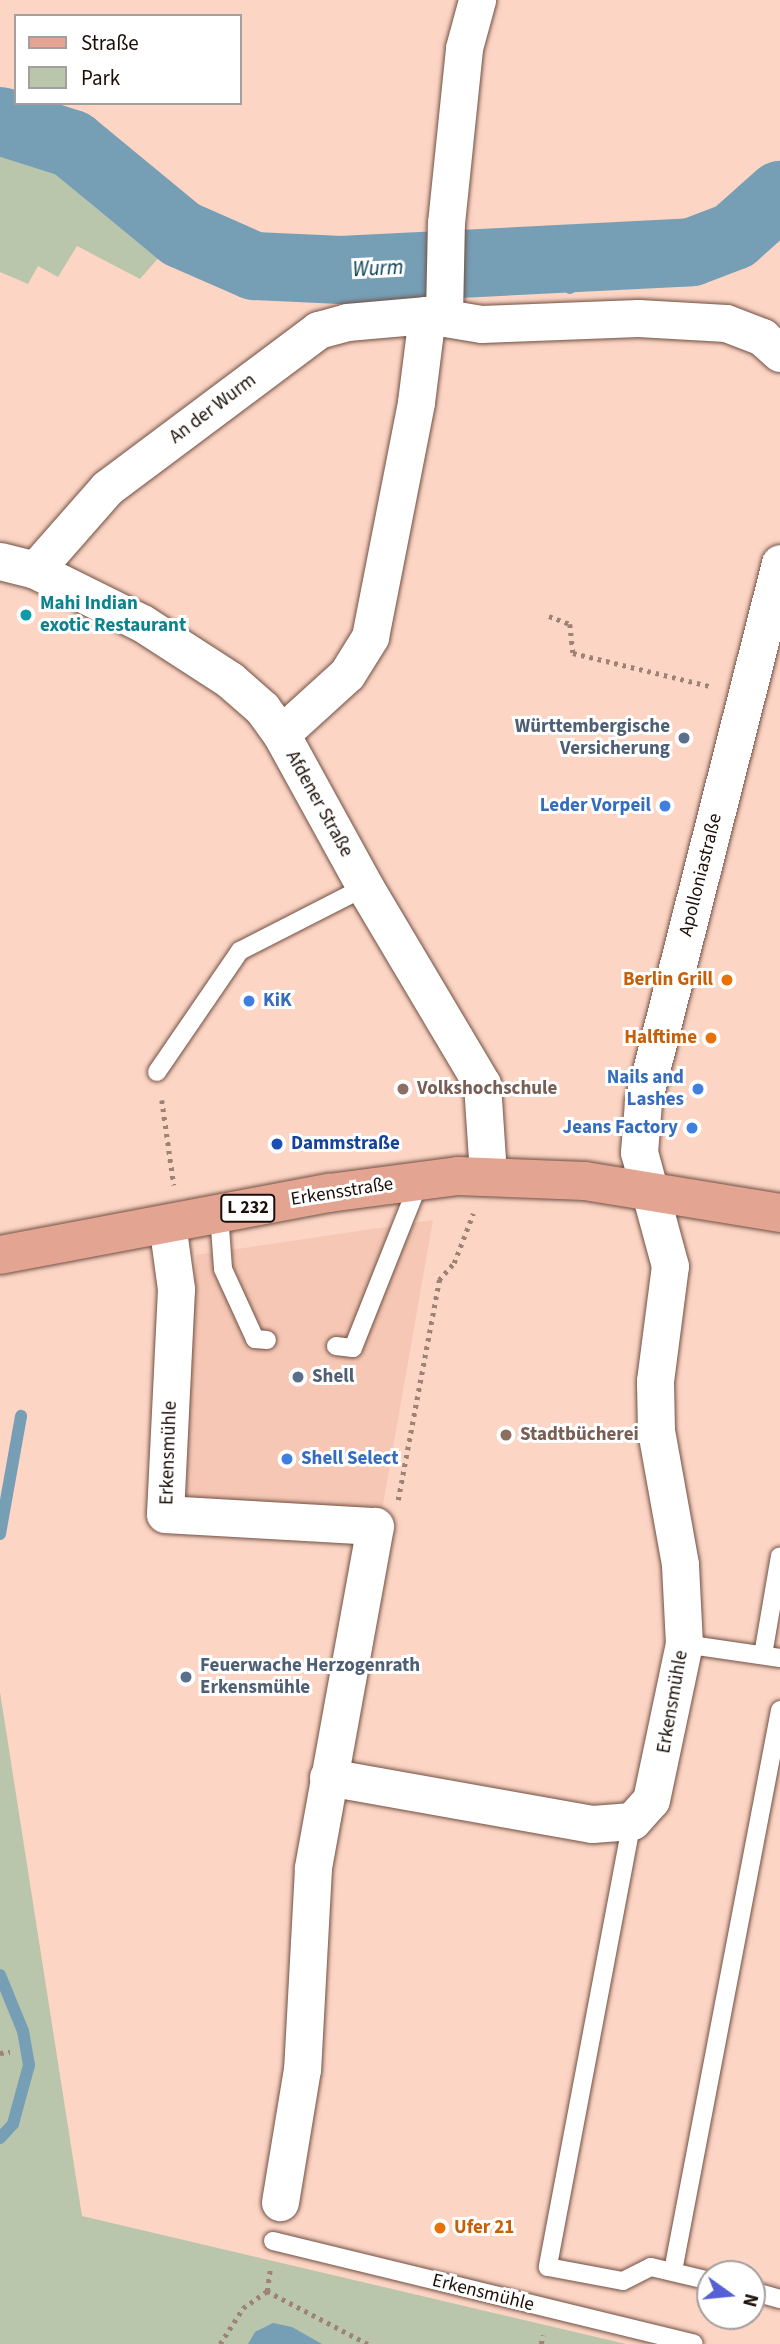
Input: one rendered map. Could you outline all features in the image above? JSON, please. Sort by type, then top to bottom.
[{"type":"main road","name":"Erkensstraße","points":[[0,1255],[219,1213],[420,1180],[488,1175],[646,1188]]},
{"type":"main road","name":"L 232","points":[[646,1188],[780,1213]]},
{"type":"street","points":[[281,734],[347,674],[370,637],[416,402],[438,306],[464,48],[477,0]]},
{"type":"street","name":"An der Wurm","points":[[35,570],[107,488],[318,330],[347,322],[438,306],[481,324],[638,318],[726,323],[762,337],[780,353]]},
{"type":"street","name":"Afdener Straße","points":[[0,561],[35,570],[142,622],[230,680],[281,734],[365,887],[482,1084],[488,1175]]},
{"type":"street","name":"Apolloniastraße","points":[[646,1188],[639,1152],[643,1102],[778,578]]},
{"type":"street","name":"Erkensmühle","points":[[632,1821],[651,1800],[661,1771],[684,1644],[681,1563],[656,1430],[655,1381],[670,1266],[646,1188]]},
{"type":"street","name":"Erkensmühle","points":[[173,1222],[176,1289],[165,1514],[375,1526]]},
{"type":"street","points":[[280,2203],[302,2069],[313,1868],[375,1526]]},
{"type":"street","points":[[328,1777],[592,1824],[632,1821]]},
{"type":"lane","points":[[157,1072],[240,951],[365,887]]},
{"type":"lane","points":[[336,1346],[353,1348],[420,1180]]},
{"type":"lane","points":[[219,1213],[223,1269],[255,1339],[267,1340]]},
{"type":"lane","points":[[684,1644],[771,1657],[780,1556]]},
{"type":"lane","points":[[673,2271],[780,1710]]},
{"type":"lane","points":[[632,1821],[548,2267],[623,2281],[651,2267],[696,2277]]},
{"type":"lane","name":"Erkensmühle","points":[[273,2241],[694,2344]]},
{"type":"path","points":[[549,616],[570,624],[573,653],[747,695]]},
{"type":"path","points":[[157,1072],[173,1222]]},
{"type":"path","points":[[375,1526],[397,1506],[439,1280],[454,1263],[488,1175]]},
{"type":"path","points":[[0,2053],[10,2052]]},
{"type":"path","points":[[220,2344],[243,2308],[267,2291],[368,2344]]},
{"type":"shaded area","name":"Shell","points":[[433,1220],[382,1510],[186,1499],[196,1255]]},
{"type":"green space","points":[[0,91],[14,95],[14,105],[46,107],[113,149],[195,217],[255,260],[237,294],[167,248],[140,279],[77,246],[58,277],[38,266],[28,284],[0,272]]},
{"type":"green space","points":[[0,1692],[82,2216],[626,2344],[0,2344]]},
{"type":"water","points":[[273,2323],[292,2327],[322,2344],[248,2344],[255,2332]]},
{"type":"waterway","name":"Wurm","points":[[0,121],[72,144],[181,234],[254,266],[341,270],[692,252],[734,236],[780,195]]},
{"type":"waterway","points":[[570,288],[589,259]]},
{"type":"waterway","points":[[0,1534],[21,1416]]},
{"type":"waterway","points":[[0,1975],[23,2031],[29,2065],[13,2124],[0,2138]]},
{"type":"place","name":"Mahi Indian exotic Restaurant","points":[[26,615]]},
{"type":"place","name":"Württembergische Versicherung","points":[[684,738]]},
{"type":"place","name":"Leder Vorpeil","points":[[665,806]]},
{"type":"place","name":"Berlin Grill","points":[[727,980]]},
{"type":"place","name":"KiK","points":[[249,1001]]},
{"type":"place","name":"Halftime","points":[[711,1038]]},
{"type":"place","name":"Volkshochschule","points":[[403,1089]]},
{"type":"place","name":"Nails and Lashes","points":[[698,1089]]},
{"type":"place","name":"Jeans Factory","points":[[692,1128]]},
{"type":"place","name":"Dammstraße","points":[[277,1144]]},
{"type":"place","name":"Shell","points":[[298,1377]]},
{"type":"place","name":"Stadtbücherei","points":[[506,1435]]},
{"type":"place","name":"Shell Select","points":[[287,1459]]},
{"type":"place","name":"Feuerwache Herzogenrath Erkensmühle","points":[[186,1677]]},
{"type":"place","name":"Ufer 21","points":[[440,2228]]}]
